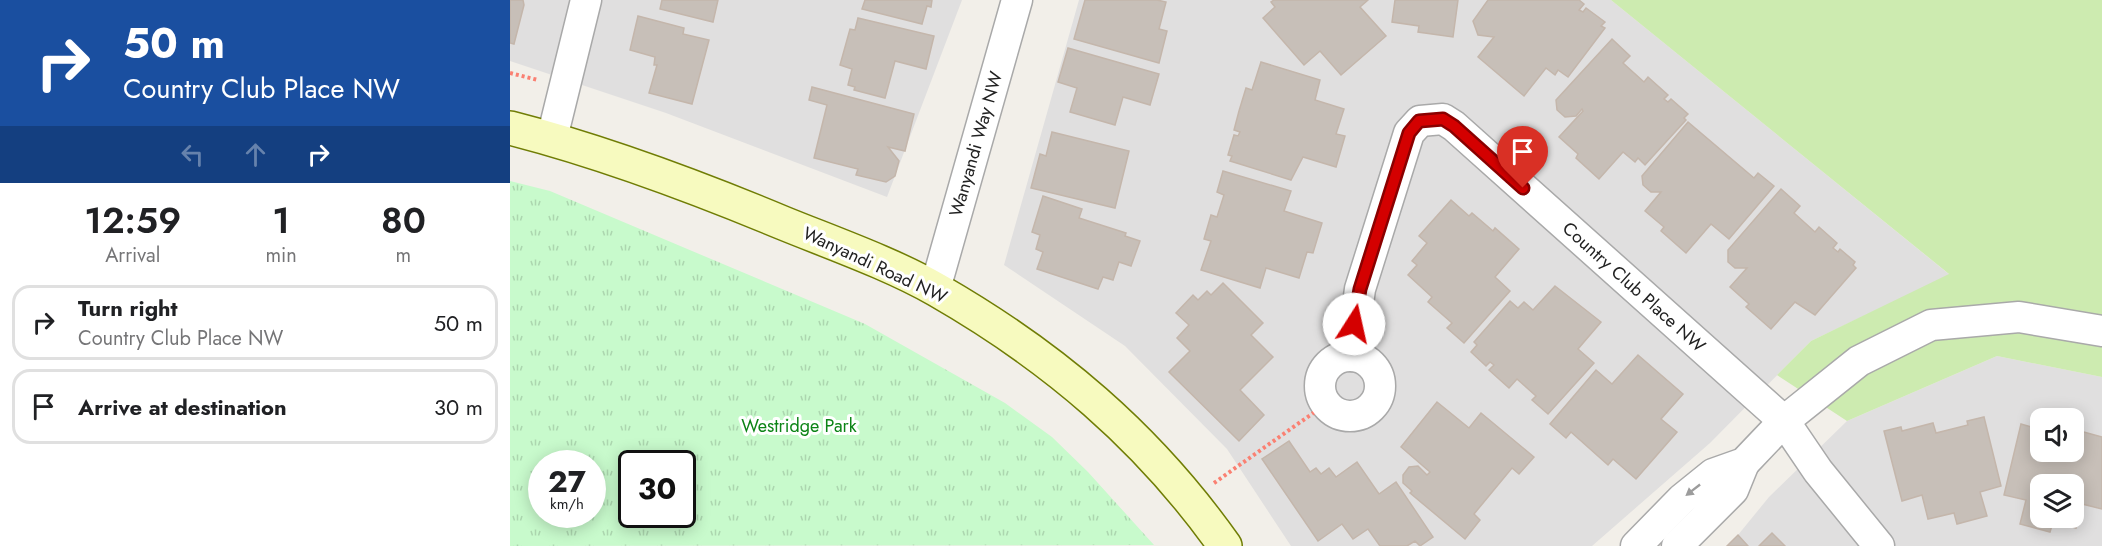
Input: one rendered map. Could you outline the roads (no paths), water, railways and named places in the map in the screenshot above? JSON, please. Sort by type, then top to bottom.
[{"type":"street","points":[[552,138],[586,0]]},
{"type":"street","name":"Wanyandi Way NW","points":[[935,289],[1017,0]]},
{"type":"street","name":"Country Club Place NW","points":[[1351,356],[1360,289],[1409,133],[1419,121],[1443,119],[1454,126],[1784,422],[1818,471],[1879,546]]},
{"type":"street","name":"Wanyandi Road NW","points":[[510,128],[552,138],[695,186],[935,289],[1038,356],[1099,402],[1156,458],[1192,499],[1226,546]]},
{"type":"street","points":[[1677,546],[1733,490],[1744,463],[1784,422],[1859,361],[1931,325],[2019,317],[2102,331]]},
{"type":"street","points":[[1351,356],[1361,358],[1376,371],[1379,391],[1376,400],[1361,414],[1351,416],[1333,410],[1326,404],[1320,386],[1322,376],[1333,361],[1351,356]]},
{"type":"street","points":[[1636,546],[1682,499],[1713,474],[1744,463]]},
{"type":"park label","name":"Westridge Park","points":[[799,426]]}]
